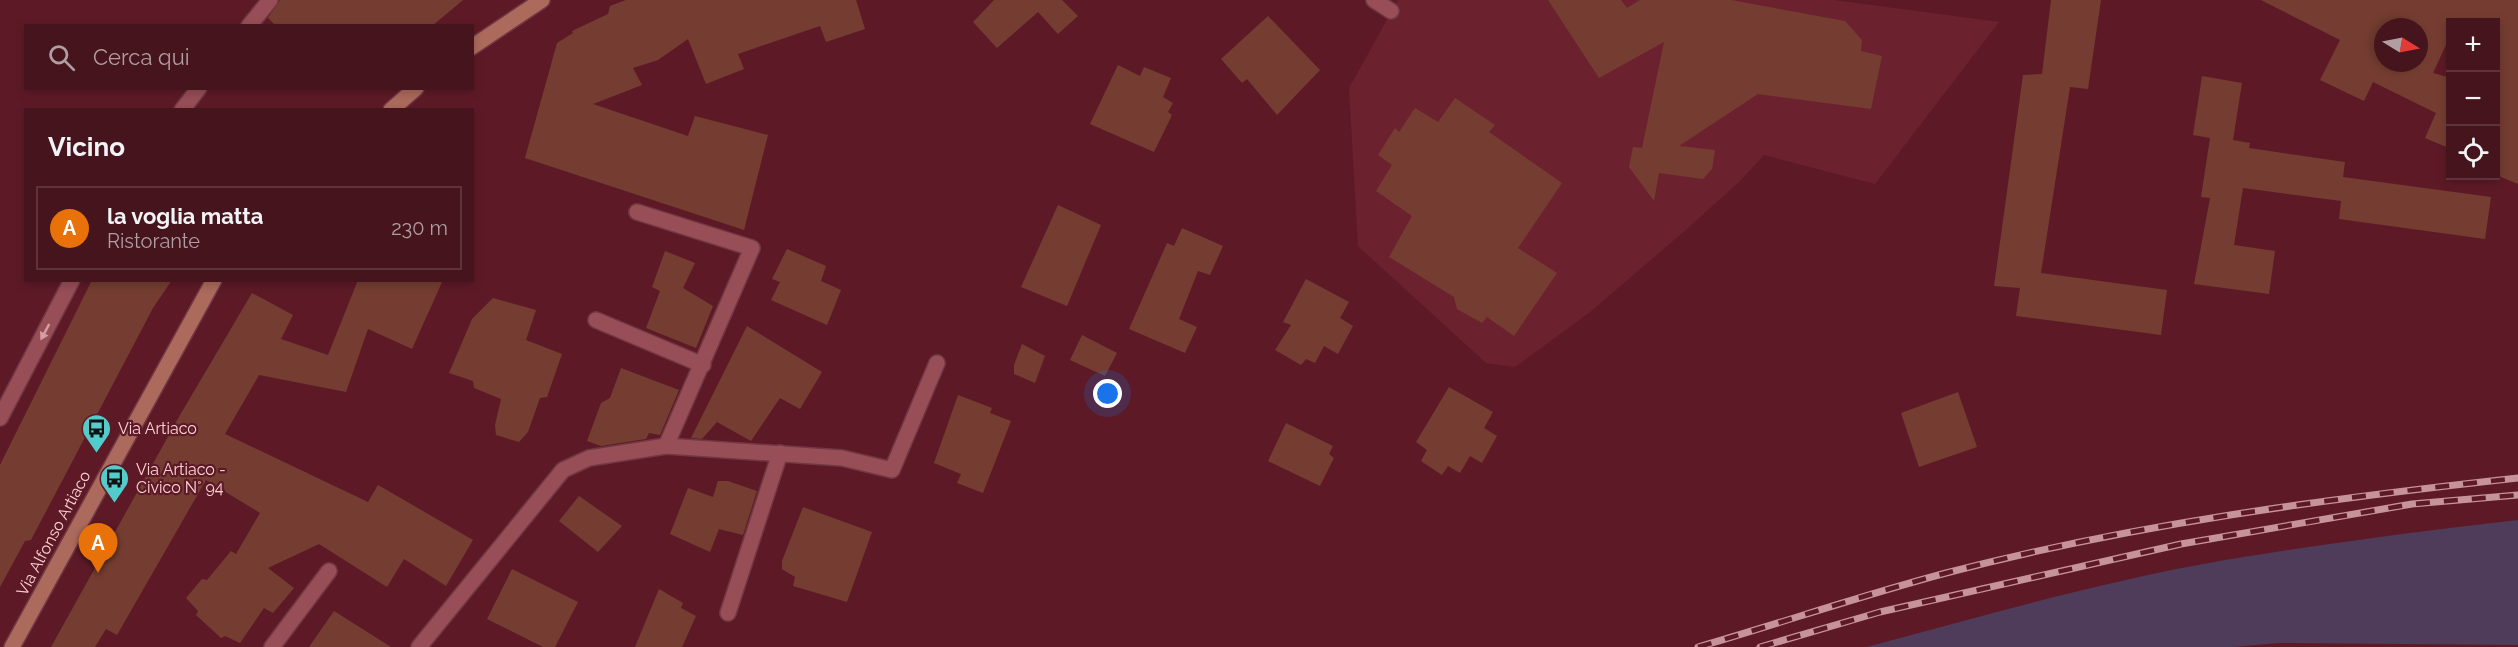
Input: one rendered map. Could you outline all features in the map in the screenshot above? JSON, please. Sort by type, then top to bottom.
[{"type":"main road","points":[[474,46],[542,0]]},
{"type":"main road","points":[[393,108],[414,90]]},
{"type":"main road","name":"Via Alfonso Artiaco","points":[[12,647],[213,282]]},
{"type":"street","points":[[251,24],[270,0]]},
{"type":"street","points":[[1374,0],[1391,11]]},
{"type":"street","points":[[184,108],[197,90]]},
{"type":"street","points":[[637,212],[752,248],[666,446]]},
{"type":"street","points":[[0,418],[71,282]]},
{"type":"street","points":[[596,320],[703,365]]},
{"type":"street","points":[[419,647],[563,470],[589,458],[666,446],[843,458],[892,470],[937,363]]},
{"type":"street","points":[[728,613],[780,453]]},
{"type":"street","points":[[272,647],[329,571]]},
{"type":"shaded area","points":[[1398,0],[1834,0],[1999,22],[1875,184],[1764,155],[1740,181],[1688,228],[1590,312],[1515,367],[1486,363],[1358,246],[1349,88]]},
{"type":"shaded area","points":[[2518,520],[2518,645],[2279,643],[2233,647],[1867,647],[2045,599],[2180,568],[2334,543]]},
{"type":"building","points":[[280,0],[463,0],[434,24],[274,24],[268,18]]},
{"type":"building","points":[[626,0],[856,0],[865,29],[826,42],[820,26],[738,54],[744,69],[706,84],[688,39],[658,60],[633,68],[642,85],[593,104],[688,136],[695,116],[768,135],[744,230],[525,158],[557,43],[573,33],[572,31],[608,14],[610,6]]},
{"type":"building","points":[[994,0],[1062,0],[1078,16],[1058,34],[1038,12],[997,48],[973,22]]},
{"type":"building","points":[[1548,0],[1621,0],[1627,8],[1640,0],[1731,0],[1845,21],[1862,40],[1861,51],[1882,56],[1871,109],[1758,94],[1679,146],[1715,150],[1712,169],[1703,179],[1659,173],[1654,201],[1629,167],[1633,147],[1642,148],[1664,42],[1599,78]]},
{"type":"building","points":[[2051,0],[2101,0],[2088,89],[2070,87],[2041,273],[2167,290],[2161,335],[2016,316],[2020,288],[1994,286],[2023,75],[2042,74]]},
{"type":"building","points":[[2261,0],[2518,0],[2518,184],[2500,177],[2500,18],[2446,18],[2446,45],[2433,73],[2446,77],[2446,147],[2425,138],[2436,113],[2373,82],[2364,101],[2320,80],[2340,40]]},
{"type":"building","points":[[1268,16],[1320,70],[1277,115],[1247,79],[1242,83],[1221,59]]},
{"type":"building","points":[[1118,65],[1140,76],[1144,67],[1171,78],[1163,97],[1173,103],[1168,112],[1172,115],[1154,152],[1090,124]]},
{"type":"building","points":[[2202,76],[2242,83],[2233,140],[2250,143],[2249,148],[2345,162],[2343,177],[2491,197],[2485,239],[2339,219],[2341,201],[2243,188],[2234,245],[2275,251],[2269,294],[2194,284],[2210,198],[2201,197],[2210,138],[2193,135]]},
{"type":"building","points":[[1455,98],[1495,125],[1489,132],[1562,183],[1518,248],[1557,273],[1514,336],[1487,317],[1482,323],[1457,309],[1454,297],[1389,257],[1412,216],[1376,191],[1392,165],[1378,155],[1395,128],[1399,132],[1415,108],[1438,122]]},
{"type":"building","points":[[1058,205],[1101,225],[1067,306],[1021,287]]},
{"type":"building","points":[[1182,228],[1223,246],[1210,275],[1198,271],[1179,319],[1197,327],[1185,353],[1129,329],[1167,243],[1174,246]]},
{"type":"building","points":[[787,249],[826,266],[821,281],[841,290],[827,325],[771,300],[780,282],[772,279]]},
{"type":"building","points":[[665,251],[695,263],[683,288],[713,306],[696,348],[646,328],[660,291],[652,287]]},
{"type":"building","points":[[1306,279],[1349,302],[1340,318],[1353,326],[1338,354],[1324,346],[1315,363],[1306,359],[1301,365],[1275,350],[1291,325],[1283,322]]},
{"type":"building","points":[[91,282],[171,282],[153,308],[31,540],[25,541],[0,587],[0,465]]},
{"type":"building","points":[[357,282],[442,282],[412,349],[368,329],[346,392],[259,375],[225,434],[368,502],[378,485],[473,540],[446,586],[404,559],[387,587],[319,544],[268,568],[294,588],[273,613],[264,608],[240,643],[225,636],[221,638],[196,615],[198,611],[186,598],[202,579],[207,580],[231,551],[236,554],[260,513],[206,480],[117,635],[106,629],[95,647],[51,647],[180,415],[252,293],[293,315],[281,339],[328,355]]},
{"type":"building","points":[[493,298],[536,310],[526,340],[562,354],[547,397],[540,398],[528,432],[519,442],[496,435],[495,425],[501,399],[474,388],[473,381],[449,373],[472,319]]},
{"type":"building","points":[[747,326],[822,372],[800,409],[780,398],[751,441],[717,422],[702,439],[691,438]]},
{"type":"building","points":[[1082,335],[1117,353],[1105,376],[1070,360]]},
{"type":"building","points":[[1022,344],[1045,356],[1035,383],[1014,374],[1014,365]]},
{"type":"building","points":[[621,368],[679,390],[660,435],[649,433],[646,439],[601,446],[587,441],[601,403],[610,398]]},
{"type":"building","points":[[1449,387],[1493,412],[1484,428],[1497,436],[1482,463],[1470,456],[1460,473],[1448,466],[1442,475],[1421,461],[1427,450],[1416,442]]},
{"type":"building","points":[[1958,392],[1977,447],[1919,467],[1901,413]]},
{"type":"building","points":[[958,395],[992,408],[990,413],[1011,421],[983,493],[957,483],[961,474],[934,463]]},
{"type":"building","points":[[1286,423],[1333,446],[1329,454],[1334,458],[1320,486],[1268,461]]},
{"type":"building","points":[[718,481],[728,481],[757,491],[743,535],[719,529],[710,552],[670,534],[688,488],[713,497]]},
{"type":"building","points":[[579,496],[622,526],[598,552],[559,521]]},
{"type":"building","points":[[803,507],[872,532],[847,602],[793,586],[795,577],[782,569],[782,561]]},
{"type":"building","points":[[512,569],[578,602],[555,647],[543,647],[487,619]]},
{"type":"building","points":[[659,589],[683,603],[681,608],[696,616],[682,647],[635,647]]},
{"type":"building","points":[[334,611],[391,647],[309,647]]},
{"type":"railway","points":[[1698,647],[1884,590],[2088,540],[2302,504],[2518,478]]},
{"type":"railway","points":[[1760,647],[1880,612],[2181,544],[2412,504],[2518,495]]},
{"type":"place","name":"Via Artiaco","points":[[97,454]]},
{"type":"place","name":"Via Artiaco - Civico N° 94","points":[[115,504]]},
{"type":"place","name":"la voglia matta","points":[[98,573]]}]
